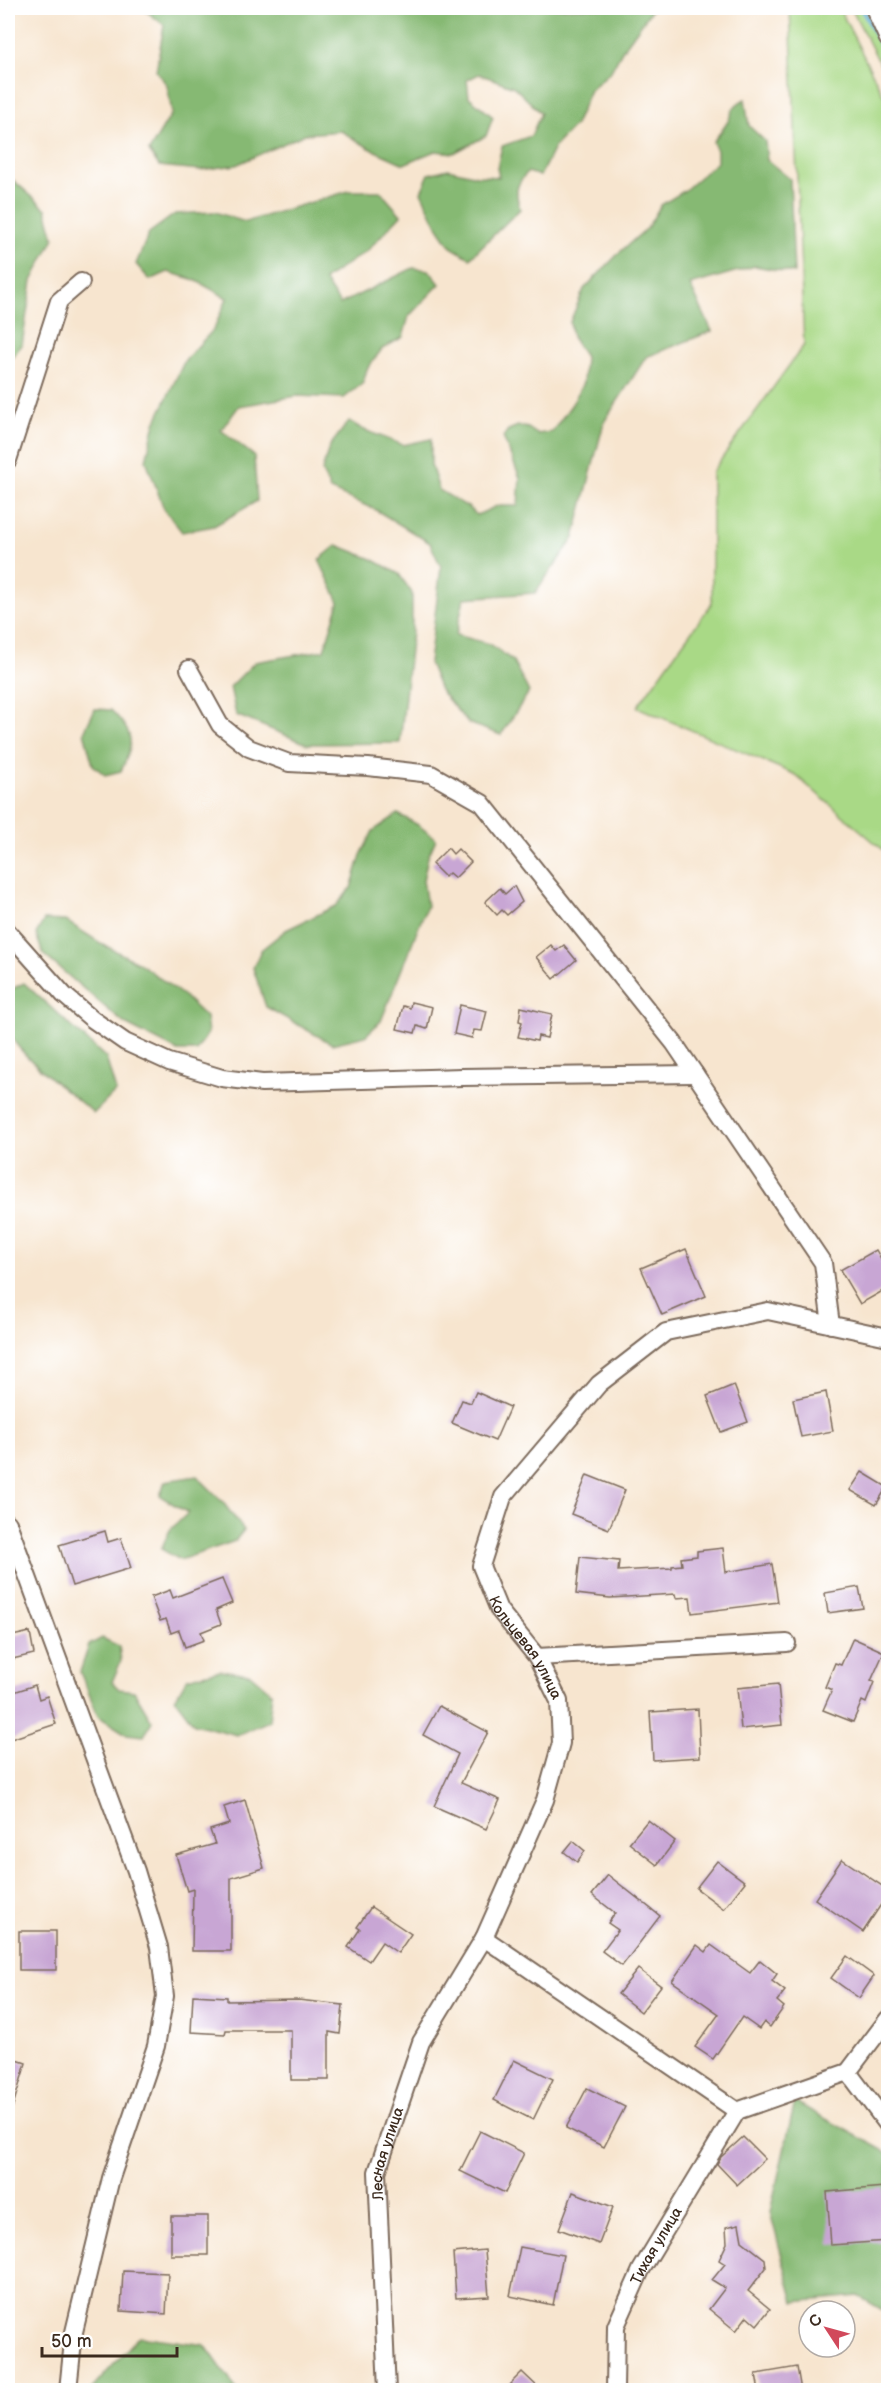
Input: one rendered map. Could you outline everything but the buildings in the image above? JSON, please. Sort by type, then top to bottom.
[{"type":"street","points":[[874,8],[888,39]]},
{"type":"street","points":[[8,460],[60,301],[81,282]]},
{"type":"street","points":[[189,669],[220,725],[249,748],[289,763],[368,767],[431,774],[482,803],[674,1043],[823,1263],[831,1325]]},
{"type":"street","points":[[8,932],[64,995],[92,1019],[125,1042],[170,1062],[222,1078],[273,1083],[462,1077],[694,1074]]},
{"type":"street","name":"Кольцевая улица","points":[[484,1938],[545,1800],[561,1743],[559,1701],[537,1657],[499,1610],[481,1566],[503,1497],[599,1384],[666,1332],[768,1311],[888,1337]]},
{"type":"street","points":[[8,1523],[136,1871],[159,1947],[165,1996],[156,2046],[111,2178],[74,2332],[68,2391]]},
{"type":"street","points":[[537,1657],[787,1642]]},
{"type":"street","points":[[484,1938],[737,2111],[848,2072],[888,2019]]},
{"type":"street","name":"Лесная улица","points":[[387,2391],[377,2172],[422,2042],[484,1938]]},
{"type":"street","points":[[848,2072],[888,2125]]},
{"type":"street","name":"Тихая улица","points":[[615,2391],[616,2326],[641,2270],[737,2111]]},
{"type":"green space","points":[[142,8],[653,8],[622,51],[611,71],[590,90],[575,125],[555,146],[540,176],[528,172],[518,185],[517,198],[520,209],[470,258],[451,247],[438,228],[421,192],[429,174],[448,169],[477,176],[499,177],[497,168],[502,146],[531,136],[541,113],[514,87],[479,74],[467,80],[469,97],[493,117],[486,136],[454,153],[435,151],[404,164],[371,149],[341,131],[305,134],[236,165],[200,170],[159,166],[149,151],[172,113],[167,85],[156,71],[164,25]]},
{"type":"green space","points":[[790,8],[839,8],[888,104],[888,854],[794,774],[637,707],[712,603],[712,472],[804,345]]},
{"type":"green space","points":[[851,8],[888,8],[888,79]]},
{"type":"green space","points":[[745,99],[749,126],[765,141],[767,160],[790,179],[794,273],[755,266],[690,285],[712,331],[646,357],[604,422],[574,538],[535,593],[464,598],[456,635],[490,644],[513,661],[529,692],[501,735],[468,723],[440,690],[429,663],[441,567],[430,543],[376,510],[330,490],[322,471],[329,447],[349,421],[362,429],[403,445],[431,439],[431,465],[439,490],[477,515],[497,506],[518,506],[520,478],[503,437],[508,430],[518,426],[528,428],[537,434],[552,432],[572,404],[583,383],[585,357],[572,337],[570,322],[584,289],[647,228],[661,205],[684,191],[717,162],[717,151],[713,142],[728,122],[733,109]]},
{"type":"green space","points":[[8,178],[46,209],[54,238],[32,281],[22,345],[8,362]]},
{"type":"green space","points":[[349,191],[380,191],[401,215],[368,250],[324,280],[340,304],[413,268],[429,270],[440,284],[409,316],[403,337],[382,349],[367,369],[363,383],[344,398],[297,396],[239,406],[221,430],[254,456],[257,501],[214,526],[182,532],[164,509],[146,460],[155,423],[185,360],[214,329],[227,298],[195,280],[168,272],[150,280],[136,264],[149,233],[175,214],[215,212],[245,222]]},
{"type":"green space","points":[[337,545],[372,559],[399,574],[412,593],[412,631],[400,743],[307,744],[236,715],[230,687],[255,662],[324,650],[339,602],[319,560]]},
{"type":"green space","points":[[95,709],[111,710],[128,732],[129,752],[121,771],[105,775],[93,765],[84,732]]},
{"type":"green space","points":[[398,814],[418,825],[436,839],[428,857],[423,880],[427,906],[381,1021],[365,1036],[332,1044],[266,1007],[253,968],[261,950],[286,930],[336,906],[351,888],[361,855],[373,831]]},
{"type":"green space","points":[[44,920],[66,921],[102,944],[139,963],[184,996],[206,1017],[208,1033],[196,1051],[178,1051],[125,1024],[43,954],[36,934]]},
{"type":"green space","points":[[24,983],[106,1058],[116,1091],[94,1113],[45,1074],[12,1039],[8,1029],[6,1010],[8,991]]},
{"type":"green space","points":[[197,1476],[222,1501],[244,1530],[235,1541],[180,1560],[161,1549],[170,1530],[188,1513],[160,1496],[165,1481]]},
{"type":"green space","points":[[102,1638],[119,1646],[121,1661],[112,1682],[119,1689],[134,1691],[152,1721],[144,1736],[126,1734],[98,1716],[80,1672],[89,1645]]},
{"type":"green space","points":[[220,1670],[250,1674],[272,1693],[269,1721],[237,1735],[194,1724],[175,1699],[187,1678]]},
{"type":"green space","points":[[795,2102],[888,2153],[888,2313],[858,2296],[797,2299],[797,2302],[794,2302],[770,2212]]},
{"type":"green space","points":[[139,2336],[205,2345],[237,2390],[91,2390]]},
{"type":"waterway","points":[[862,8],[888,58]]}]
